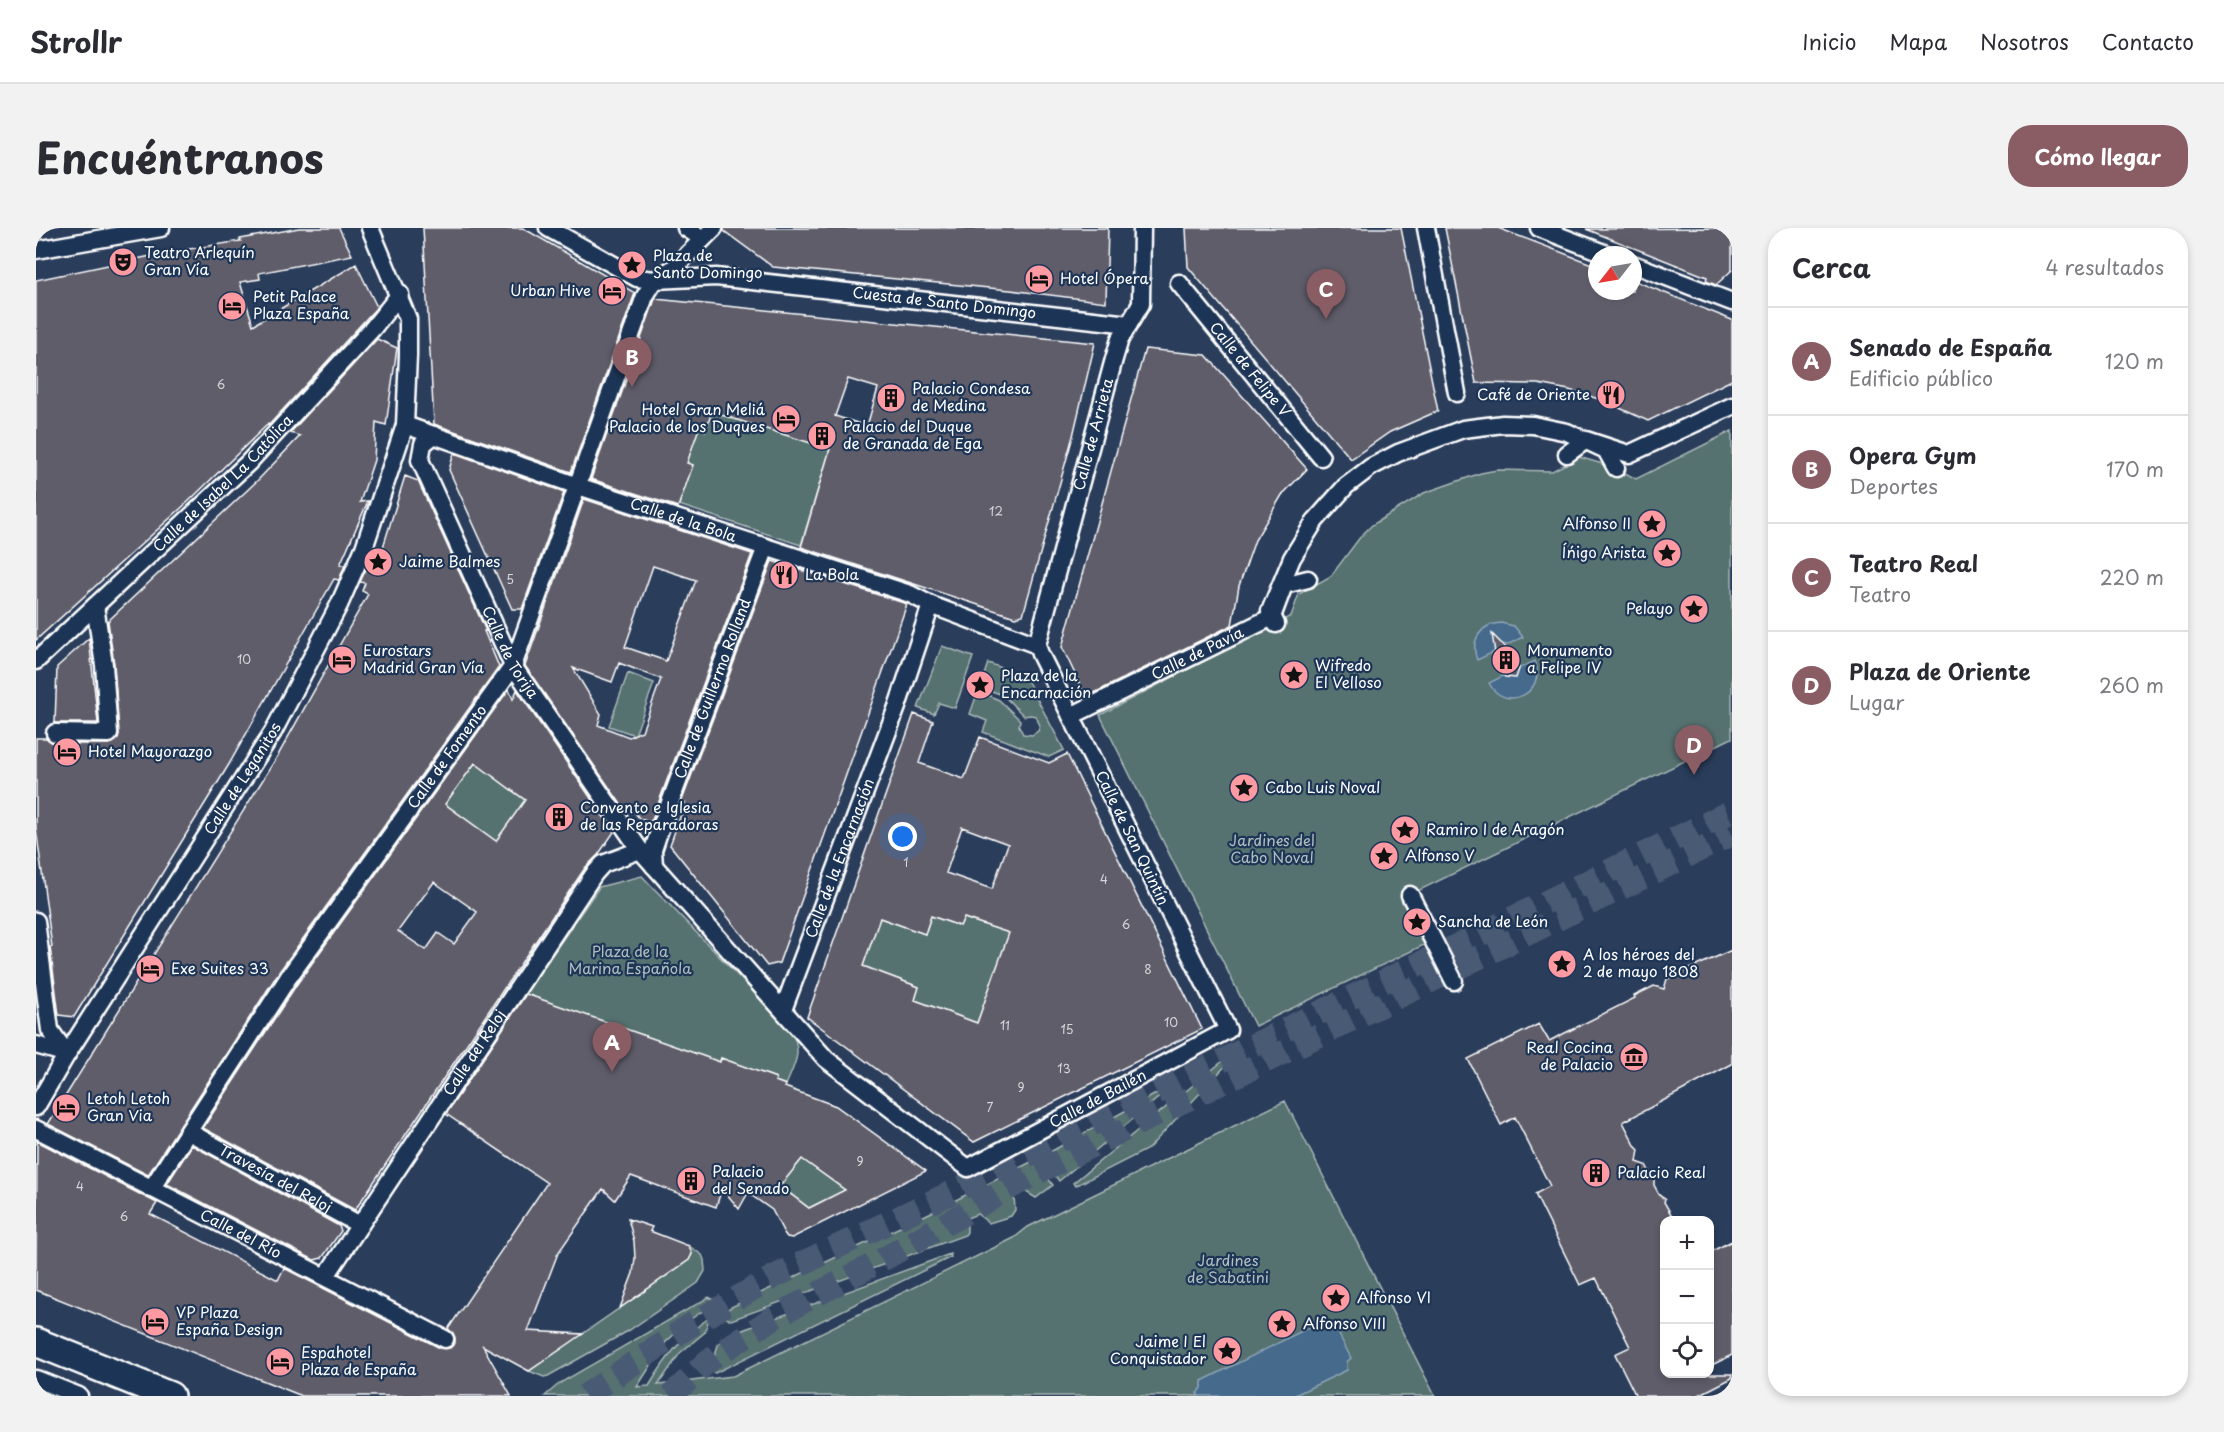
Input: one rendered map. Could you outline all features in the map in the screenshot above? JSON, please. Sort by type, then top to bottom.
[{"type":"main road","points":[[36,1341],[170,1396]]},
{"type":"street","points":[[36,250],[161,228]]},
{"type":"street","points":[[370,228],[400,294],[408,319],[405,425]]},
{"type":"street","points":[[548,228],[637,278],[655,280],[674,268],[708,234],[686,228]]},
{"type":"street","name":"Calle de Arrieta","points":[[1037,645],[1120,339],[1141,304],[1142,228]]},
{"type":"street","points":[[1426,228],[1457,393]]},
{"type":"street","points":[[1549,230],[1588,246]]},
{"type":"street","points":[[1642,267],[1732,302]]},
{"type":"street","name":"Cuesta de Santo Domingo","points":[[655,280],[716,277],[1129,324]]},
{"type":"street","name":"Calle de Fomento","points":[[151,1189],[288,978],[513,666],[645,296],[655,280]]},
{"type":"street","name":"Calle de Felipe V","points":[[1179,283],[1321,456]]},
{"type":"street","name":"Calle de Isabel La Católica","points":[[36,661],[248,463],[373,328],[400,294]]},
{"type":"street","points":[[1586,440],[1629,454],[1732,406]]},
{"type":"street","points":[[1274,621],[1270,611],[1292,558],[1315,521],[1347,486],[1371,467],[1398,453],[1462,429],[1503,424],[1533,425],[1567,432],[1606,450],[1616,468]]},
{"type":"street","name":"Calle de la Bola","points":[[405,425],[578,486],[910,594],[931,605]]},
{"type":"street","name":"Calle de Leganitos","points":[[36,1107],[67,1054],[273,732],[351,579],[405,425]]},
{"type":"street","points":[[394,455],[420,460],[423,444],[434,435]]},
{"type":"street","points":[[1567,454],[1586,440]]},
{"type":"street","name":"Calle de Torija","points":[[420,460],[513,666],[640,850]]},
{"type":"street","name":"Calle de Guillermo Rolland","points":[[654,866],[653,850],[659,832],[766,547]]},
{"type":"street","points":[[1274,621],[1284,585],[1308,579]]},
{"type":"street","points":[[931,605],[1037,645]]},
{"type":"street","name":"Calle de la Encarnación","points":[[783,1011],[897,707],[931,605]]},
{"type":"street","points":[[55,733],[108,734],[104,665],[95,606]]},
{"type":"street","name":"Calle de Pavía","points":[[1071,716],[1274,621]]},
{"type":"street","name":"Calle de San Quintín","points":[[1037,645],[1228,1030]]},
{"type":"street","points":[[627,832],[638,837],[659,832]]},
{"type":"street","points":[[640,850],[783,1011]]},
{"type":"street","name":"Calle del Reloj","points":[[326,1276],[594,873],[603,864],[640,850]]},
{"type":"street","points":[[1410,895],[1454,981]]},
{"type":"street","points":[[36,921],[50,1030],[67,1054]]},
{"type":"street","name":"Calle de Bailén","points":[[783,1011],[826,1059],[968,1168],[1228,1030]]},
{"type":"street","points":[[36,1044],[41,1043],[50,1030]]},
{"type":"street","points":[[36,1044],[67,1054]]},
{"type":"street","name":"Calle del Río","points":[[36,1129],[445,1339]]},
{"type":"street","name":"Travesía del Reloj","points":[[189,1132],[360,1225]]},
{"type":"street","points":[[36,1379],[79,1396]]},
{"type":"green space","points":[[712,412],[830,449],[801,545],[679,505],[693,465],[687,463],[693,426],[705,430]]},
{"type":"green space","name":"Jardines del Cabo Noval","points":[[1732,431],[1732,738],[1401,899],[1424,945],[1255,1026],[1100,715],[1291,616],[1299,594],[1331,576],[1372,525],[1424,493],[1481,473],[1497,470],[1552,471],[1579,457],[1616,468],[1636,479]]},
{"type":"green space","points":[[942,646],[973,657],[955,708],[939,703],[934,714],[918,708]]},
{"type":"green space","points":[[988,663],[1025,676],[1064,750],[1049,757],[983,732],[987,721],[970,714],[978,691],[999,700],[1020,720],[1019,726],[1023,734],[1032,735],[1038,731],[1040,726],[1036,716],[1024,716],[1003,695],[980,687]]},
{"type":"green space","points":[[628,673],[654,683],[635,735],[609,726]]},
{"type":"green space","points":[[475,763],[525,800],[496,841],[445,804]]},
{"type":"green space","name":"Plaza de la Marina Española","points":[[642,876],[791,1031],[797,1052],[795,1064],[786,1085],[775,1081],[776,1078],[721,1058],[719,1062],[525,994],[599,887]]},
{"type":"green space","points":[[931,916],[960,926],[964,918],[1010,933],[1010,942],[1006,942],[977,1023],[915,1000],[919,987],[863,966],[880,918],[925,934]]},
{"type":"green space","points":[[1229,1056],[1230,1061],[1148,1149],[1075,1186],[1073,1183]]},
{"type":"green space","points":[[1165,1089],[1164,1093],[1059,1181],[1053,1173],[1047,1177],[1053,1185],[1036,1198],[1023,1190],[1014,1195],[1015,1210],[1011,1216],[989,1223],[977,1214],[967,1218],[965,1235],[731,1320],[726,1318],[729,1308],[936,1210],[1039,1158]]},
{"type":"green space","name":"Jardines de Sabatini","points":[[1285,1101],[1435,1396],[545,1396],[560,1383],[709,1297],[714,1300],[713,1304],[691,1319],[666,1342],[637,1387],[649,1386],[675,1348],[709,1318],[705,1332],[680,1353],[658,1385],[733,1376],[1014,1238],[1028,1227]]},
{"type":"green space","points":[[802,1159],[845,1190],[809,1208],[780,1186]]},
{"type":"green space","points":[[689,1246],[702,1255],[704,1260],[705,1271],[698,1283],[628,1331],[548,1376],[544,1377],[529,1371],[689,1260],[692,1254]]},
{"type":"green space","points":[[950,1254],[951,1257],[715,1373],[710,1371],[718,1345],[729,1335]]},
{"type":"water","points":[[1501,623],[1514,626],[1523,637],[1507,645],[1500,643],[1495,647],[1494,652],[1477,660],[1475,646],[1478,635],[1487,627]]},
{"type":"water","points":[[1535,661],[1537,673],[1535,683],[1522,696],[1504,697],[1496,692],[1489,683],[1505,675],[1517,674],[1518,669]]},
{"type":"water","points":[[1322,1321],[1328,1326],[1334,1325],[1351,1358],[1347,1362],[1347,1370],[1293,1396],[1199,1396],[1197,1393],[1202,1388],[1202,1381]]},
{"type":"building","points":[[299,228],[339,228],[352,255],[259,273],[260,279],[240,282],[253,325],[356,264],[377,307],[269,425],[36,640],[36,280]]},
{"type":"building","points":[[423,228],[523,228],[635,293],[571,472],[434,424]]},
{"type":"building","points":[[724,228],[1108,228],[1106,302],[1010,290],[773,267],[724,231]]},
{"type":"building","points":[[1186,228],[1401,228],[1438,411],[1390,432],[1351,459],[1188,267]]},
{"type":"building","points":[[1445,228],[1498,228],[1588,263],[1588,300],[1642,300],[1642,284],[1732,320],[1732,380],[1648,421],[1602,400],[1569,390],[1538,384],[1476,383]]},
{"type":"building","points":[[1719,228],[1732,241],[1732,270],[1716,285],[1706,281],[1707,277],[1642,251],[1642,246],[1629,246],[1586,229]]},
{"type":"building","points":[[655,299],[1095,343],[1073,436],[1023,615],[1015,617],[801,547],[830,449],[712,412],[705,431],[699,428],[687,463],[693,465],[678,507],[591,479]],"holes":[[[848,379],[878,388],[867,426],[835,416]]]},
{"type":"building","points":[[377,339],[397,348],[386,425],[376,422],[374,460],[360,502],[368,501],[340,565],[345,565],[339,580],[334,579],[228,766],[74,1017],[59,1015],[36,828],[36,738],[46,738],[55,744],[109,744],[118,739],[114,664],[108,621],[258,480],[300,436],[290,433]]},
{"type":"building","points":[[1145,349],[1206,355],[1307,469],[1282,495],[1255,540],[1239,586],[1232,625],[1086,697],[1062,647]]},
{"type":"building","points":[[454,453],[564,492],[522,609],[512,609],[449,470]]},
{"type":"building","points":[[405,476],[418,481],[486,631],[484,631],[499,667],[279,972],[148,1175],[48,1124],[277,757],[368,594],[362,591],[365,583],[360,582],[366,569],[376,570]]},
{"type":"building","points":[[584,499],[752,554],[652,820],[648,822],[639,818],[631,808],[627,813],[525,666]],"holes":[[[653,566],[696,580],[666,661],[625,647]],[[619,663],[661,679],[642,731],[629,737],[598,725],[601,714],[573,668],[612,682]]]},
{"type":"building","points":[[772,561],[907,604],[779,963],[767,966],[670,845],[685,803],[680,806]]},
{"type":"building","name":"Monumento a Felipe IV","points":[[1492,634],[1514,656],[1519,669],[1516,678],[1505,677],[1497,664]]},
{"type":"building","points":[[89,638],[98,723],[55,723],[57,667]]},
{"type":"building","points":[[509,689],[513,699],[517,690],[614,832],[598,855],[585,868],[355,1210],[203,1128],[297,984]],"holes":[[[475,763],[525,800],[496,841],[445,804]],[[434,882],[477,912],[454,944],[438,933],[426,950],[398,931]]]},
{"type":"building","points":[[914,714],[933,721],[919,763],[964,779],[980,737],[1049,763],[1067,754],[1202,1029],[974,1142],[807,1017]],"holes":[[[962,827],[1008,844],[992,889],[946,873]],[[931,916],[960,926],[964,918],[1009,933],[977,1023],[915,1000],[919,987],[863,966],[880,918],[925,934]]]},
{"type":"building","name":"Palacio Real","points":[[1732,950],[1732,1064],[1623,1122],[1639,1150],[1637,1162],[1646,1165],[1654,1180],[1654,1185],[1660,1196],[1665,1199],[1664,1202],[1672,1216],[1660,1216],[1660,1378],[1714,1378],[1714,1374],[1732,1374],[1732,1378],[1697,1396],[1636,1396],[1615,1354],[1630,1347],[1596,1278],[1580,1285],[1535,1194],[1550,1186],[1515,1117],[1501,1125],[1468,1059],[1539,1024],[1549,1041],[1635,998],[1634,996],[1654,986],[1664,989],[1667,979]]},
{"type":"building","points":[[526,994],[720,1062],[721,1058],[776,1078],[775,1081],[786,1085],[785,1087],[836,1106],[926,1171],[792,1238],[787,1237],[784,1233],[772,1210],[748,1193],[739,1209],[722,1188],[716,1207],[631,1176],[615,1200],[603,1189],[558,1253],[528,1331],[583,1334],[529,1371],[483,1346],[511,1396],[302,1396],[36,1290],[37,1141],[157,1203],[150,1214],[278,1280],[284,1268],[440,1348],[450,1348],[455,1343],[455,1338],[448,1329],[547,1183],[446,1114]],"holes":[[[802,1159],[845,1190],[809,1208],[780,1186]]]},
{"type":"building","points":[[192,1145],[339,1226],[341,1231],[322,1258],[314,1260],[167,1184]]},
{"type":"building","points":[[628,1219],[652,1227],[650,1231],[689,1246],[692,1254],[689,1260],[620,1308],[633,1273],[635,1258],[634,1241]]},
{"type":"building","points":[[1732,1241],[1732,1355],[1714,1364],[1714,1270],[1714,1250]]},
{"type":"tunnel","points":[[585,1396],[686,1328],[773,1277],[978,1180],[1732,811]]},
{"type":"tunnel","points":[[671,1396],[709,1360],[776,1316],[880,1261],[1034,1174],[1732,834]]},
{"type":"place","name":"Teatro Arlequín Gran Vía","points":[[123,262]]},
{"type":"place","name":"Plaza de Santo Domingo","points":[[632,265]]},
{"type":"place","name":"Hotel Ópera","points":[[1039,279]]},
{"type":"place","name":"Urban Hive","points":[[612,291]]},
{"type":"place","name":"Petit Palace Plaza España","points":[[232,306]]},
{"type":"place","name":"Teatro Real","points":[[1326,319]]},
{"type":"place","name":"Opera Gym","points":[[632,387]]},
{"type":"place","name":"Café de Oriente","points":[[1611,395]]},
{"type":"place","name":"Palacio Condesa de Medina","points":[[891,398]]},
{"type":"place","name":"Hotel Gran Meliá Palacio de los Duques","points":[[786,419]]},
{"type":"place","name":"Palacio del Duque de Granada de Ega","points":[[822,436]]},
{"type":"place","name":"Alfonso II","points":[[1652,524]]},
{"type":"place","name":"Íńigo Arista","points":[[1667,553]]},
{"type":"place","name":"Jaime Balmes","points":[[378,562]]},
{"type":"place","name":"La Bola","points":[[784,575]]},
{"type":"place","name":"Pelayo","points":[[1694,609]]},
{"type":"place","name":"Eurostars Madrid Gran Vía","points":[[342,660]]},
{"type":"place","name":"Monumento a Felipe IV","points":[[1506,660]]},
{"type":"place","name":"Wifredo El Velloso","points":[[1294,675]]},
{"type":"place","name":"Plaza de la Encarnación","points":[[980,685]]},
{"type":"place","name":"Hotel Mayorazgo","points":[[67,752]]},
{"type":"place","name":"Plaza de Oriente","points":[[1694,775]]},
{"type":"place","name":"Cabo Luis Noval","points":[[1244,788]]},
{"type":"place","name":"Convento e Iglesia de las Reparadoras","points":[[559,817]]},
{"type":"place","name":"Ramiro I de Aragón","points":[[1405,830]]},
{"type":"place","name":"Alfonso V","points":[[1384,856]]},
{"type":"place","name":"Sancha de León","points":[[1417,922]]},
{"type":"place","name":"A los héroes del 2 de mayo 1808","points":[[1562,964]]},
{"type":"place","name":"Exe Suites 33","points":[[150,969]]},
{"type":"place","name":"Real Cocina de Palacio","points":[[1634,1057]]},
{"type":"place","name":"Senado de España","points":[[612,1072]]},
{"type":"place","name":"Letoh Letoh Gran Via","points":[[66,1108]]},
{"type":"place","name":"Palacio Real","points":[[1596,1173]]},
{"type":"place","name":"Palacio del Senado","points":[[691,1181]]},
{"type":"place","name":"Alfonso VI","points":[[1336,1298]]},
{"type":"place","name":"VP Plaza España Design","points":[[155,1322]]},
{"type":"place","name":"Alfonso VIII","points":[[1282,1324]]},
{"type":"place","name":"Jaime I El Conquistador","points":[[1227,1351]]},
{"type":"place","name":"Espahotel Plaza de España","points":[[280,1362]]}]
